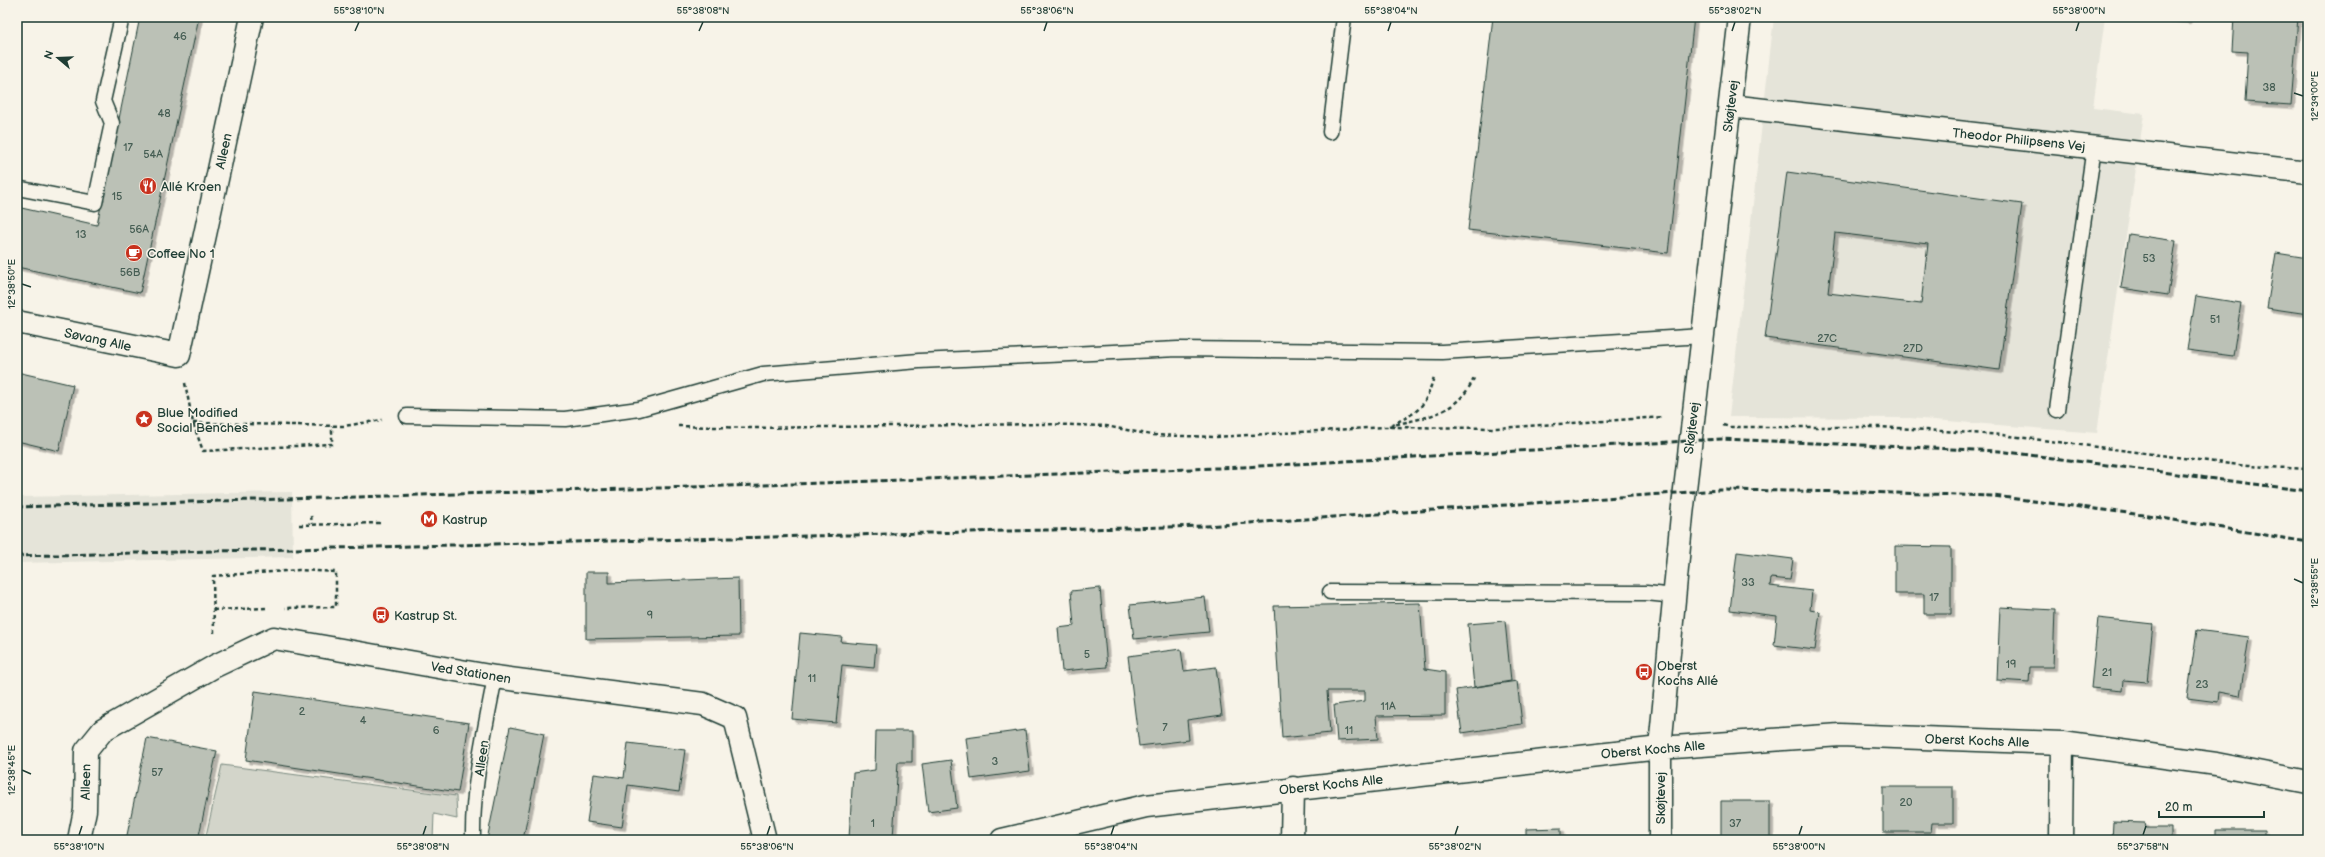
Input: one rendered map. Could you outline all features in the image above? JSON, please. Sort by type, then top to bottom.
[{"type":"street","name":"Alleen","points":[[179,355],[252,17]]},
{"type":"street","name":"Skøjtevej","points":[[1660,840],[1660,748],[1674,596],[1693,416],[1740,17]]},
{"type":"street","name":"Theodor Philipsens Vej","points":[[1730,106],[2308,172]]},
{"type":"street","name":"Søvang Alle","points":[[17,322],[179,355]]},
{"type":"street","name":"Ved Stationen","points":[[103,730],[214,666],[274,638],[495,677],[703,704],[735,718],[765,840]]},
{"type":"street","name":"Alleen","points":[[79,840],[85,810],[86,751],[103,730]]},
{"type":"street","name":"Oberst Kochs Alle","points":[[1002,840],[1146,806],[1293,788],[1660,748],[1840,735],[2062,743],[2216,764],[2308,782]]},
{"type":"street","points":[[2061,840],[2062,743]]},
{"type":"street","points":[[1292,840],[1293,788]]},
{"type":"lane","points":[[17,188],[95,203],[112,123],[103,101],[122,17]]},
{"type":"lane","points":[[1330,132],[1344,17]]},
{"type":"lane","points":[[2057,410],[2094,147]]},
{"type":"lane","points":[[407,416],[564,419],[639,409],[763,374],[919,361],[1178,349],[1442,352],[1703,336]]},
{"type":"lane","points":[[1330,592],[1646,593],[1674,596]]},
{"type":"lane","name":"Alleen","points":[[473,840],[473,818],[481,752],[495,677]]},
{"type":"path","points":[[1385,427],[1437,414],[1456,404],[1470,387],[1488,349]]},
{"type":"path","points":[[1385,427],[1412,415],[1426,403],[1442,352]]},
{"type":"path","points":[[179,355],[193,423],[203,452],[332,444],[332,426]]},
{"type":"path","points":[[193,423],[332,426],[407,416]]},
{"type":"path","points":[[674,426],[752,428],[1042,424],[1106,426],[1152,435],[1216,437],[1385,427],[1497,428],[1693,416],[1730,427],[1881,427],[2002,434],[2248,466],[2308,469]]},
{"type":"path","points":[[311,516],[312,524]]},
{"type":"path","points":[[299,525],[381,523]]},
{"type":"path","points":[[214,666],[213,576],[299,570],[336,572],[336,607],[283,608]]},
{"type":"path","points":[[213,610],[267,608]]},
{"type":"shaded area","points":[[1774,17],[2105,17],[2093,108],[2144,114],[2097,433],[1909,418],[1729,417]]},
{"type":"shaded area","points":[[292,492],[293,557],[17,563],[17,497]]},
{"type":"shaded area","points":[[222,765],[456,796],[457,819],[434,814],[433,840],[205,840]]},
{"type":"building","points":[[140,17],[199,17],[140,293],[17,267],[17,207],[97,225]]},
{"type":"building","points":[[1493,17],[1694,17],[1668,253],[1468,230]]},
{"type":"building","points":[[2156,17],[2188,17],[2187,20]]},
{"type":"building","points":[[2234,17],[2298,17],[2291,105],[2245,102],[2248,52],[2232,51]]},
{"type":"building","points":[[1787,172],[2022,204],[1999,370],[1765,338]],"holes":[[[1835,233],[1928,244],[1921,304],[1828,293]]]},
{"type":"building","points":[[2129,234],[2176,241],[2168,295],[2121,288]]},
{"type":"building","points":[[2276,253],[2308,258],[2308,314],[2267,308]]},
{"type":"building","points":[[2196,296],[2241,303],[2233,356],[2187,350]]},
{"type":"building","points":[[17,372],[73,385],[59,451],[17,441]]},
{"type":"building","points":[[1895,546],[1951,547],[1951,614],[1924,614],[1924,594],[1895,594]]},
{"type":"building","points":[[1737,552],[1793,559],[1790,580],[1771,578],[1770,586],[1812,591],[1810,610],[1820,612],[1815,650],[1774,645],[1777,616],[1730,610]]},
{"type":"building","points":[[586,572],[609,572],[609,583],[738,578],[739,636],[586,639]]},
{"type":"building","points":[[1100,588],[1107,667],[1062,671],[1058,628],[1074,626],[1071,591]]},
{"type":"building","points":[[1205,597],[1209,632],[1134,639],[1130,605]]},
{"type":"building","points":[[1420,603],[1425,669],[1445,672],[1445,715],[1376,716],[1378,739],[1337,741],[1334,705],[1365,701],[1365,691],[1327,691],[1330,733],[1282,738],[1274,606]]},
{"type":"building","points":[[2000,607],[2055,610],[2053,667],[2030,667],[2029,682],[1997,680]]},
{"type":"building","points":[[2098,618],[2153,624],[2147,682],[2124,680],[2123,691],[2091,688]]},
{"type":"building","points":[[1505,621],[1511,681],[1474,687],[1468,624]]},
{"type":"building","points":[[2197,630],[2249,637],[2240,696],[2219,692],[2218,702],[2187,698]]},
{"type":"building","points":[[800,633],[842,637],[841,642],[876,645],[874,668],[842,665],[836,723],[792,719]]},
{"type":"building","points":[[1181,649],[1184,671],[1216,667],[1222,715],[1187,720],[1189,740],[1139,746],[1128,656]]},
{"type":"building","points":[[1517,681],[1522,724],[1462,733],[1456,690]]},
{"type":"building","points":[[255,691],[469,723],[458,792],[246,760]]},
{"type":"building","points":[[510,727],[544,734],[523,840],[487,840]]},
{"type":"building","points":[[1025,730],[1030,771],[971,779],[966,738]]},
{"type":"building","points":[[876,731],[912,731],[912,762],[898,762],[893,838],[849,838],[853,773],[875,770]]},
{"type":"building","points":[[147,738],[217,751],[198,840],[126,840]]},
{"type":"building","points":[[628,743],[685,750],[679,792],[628,785],[622,827],[587,822],[594,774],[624,778]]},
{"type":"building","points":[[951,760],[957,808],[928,812],[922,764]]},
{"type":"building","points":[[1883,787],[1953,787],[1953,823],[1932,823],[1931,832],[1883,832]]},
{"type":"building","points":[[1721,801],[1770,801],[1770,840],[1721,840]]},
{"type":"building","points":[[2113,822],[2145,823],[2146,828],[2171,828],[2171,840],[2112,840]]},
{"type":"building","points":[[1561,828],[1561,840],[1526,840],[1526,829]]},
{"type":"building","points":[[2216,830],[2264,830],[2264,840],[2216,840]]},
{"type":"railway","points":[[17,507],[794,484],[1243,467],[1722,439],[1999,451],[2308,491]]},
{"type":"railway","points":[[17,556],[1206,526],[1719,490],[1994,496],[2143,515],[2308,542]]},
{"type":"place","name":"Allé Kroen","points":[[148,186]]},
{"type":"place","name":"Coffee No 1","points":[[134,253]]},
{"type":"place","name":"Blue Modified Social Benches","points":[[144,419]]},
{"type":"place","name":"Kastrup","points":[[429,519]]},
{"type":"place","name":"Kastrup St.","points":[[381,615]]},
{"type":"place","name":"Oberst Kochs Allé","points":[[1644,672]]}]
